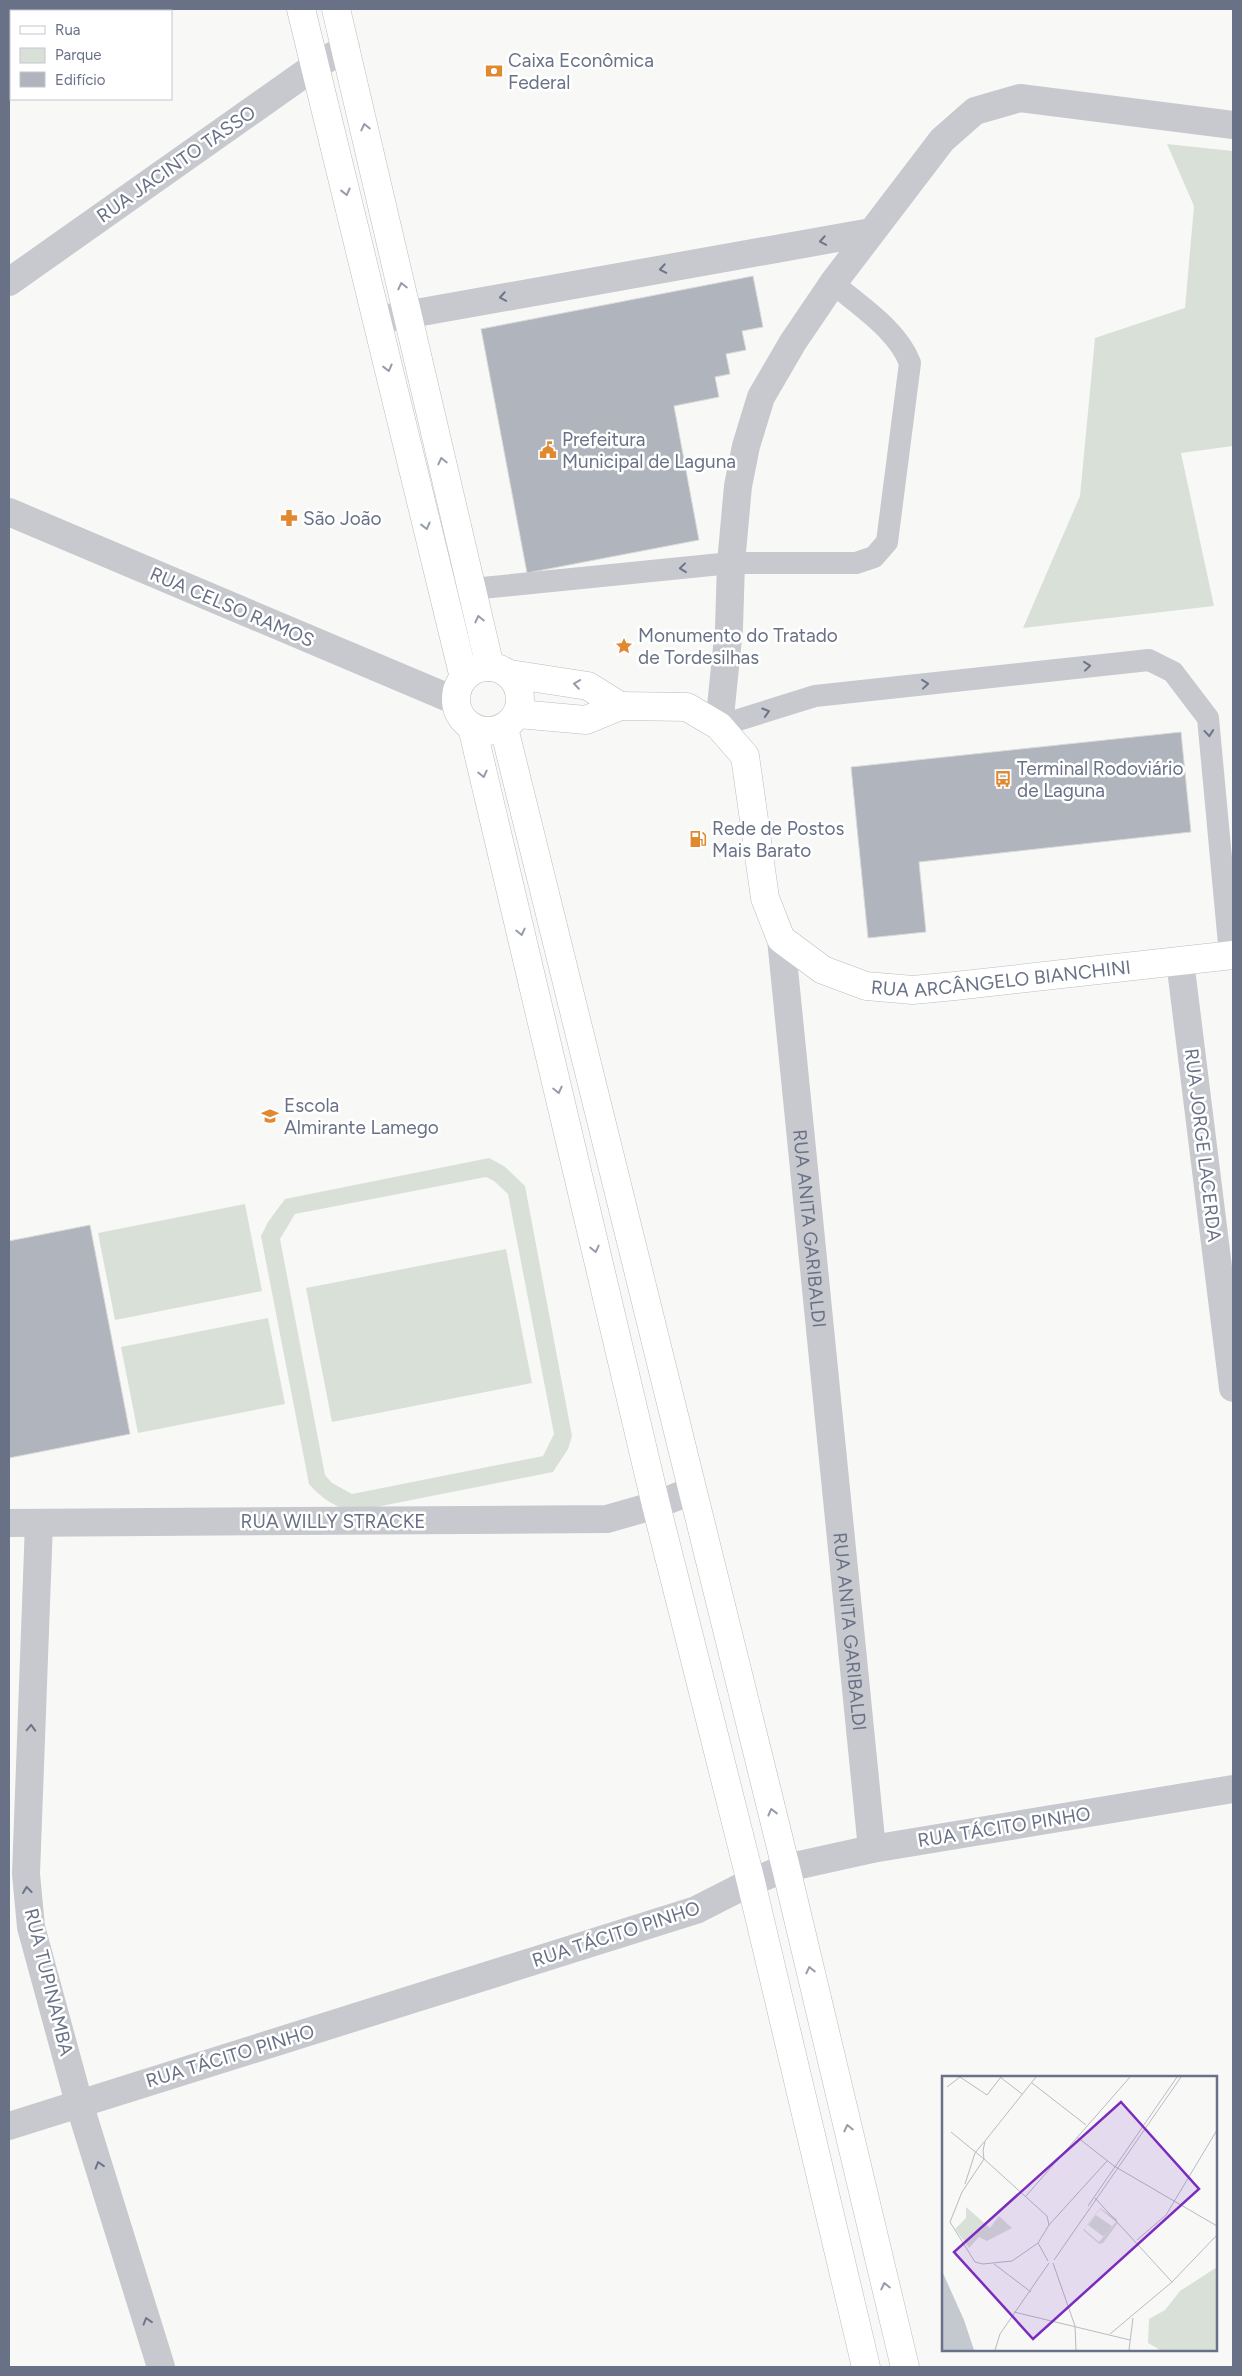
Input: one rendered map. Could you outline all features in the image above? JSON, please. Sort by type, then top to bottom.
[{"type":"street","points":[[301,9],[377,320],[460,689],[458,712],[472,727],[482,731],[494,731],[511,720],[521,700],[518,686],[500,670],[472,589],[336,9]]},
{"type":"street","name":"RUA JACINTO TASSO","points":[[9,282],[315,66],[346,48]]},
{"type":"street","points":[[719,726],[729,628],[731,563],[738,486],[746,446],[761,397],[793,342],[833,284],[942,140],[975,111],[1020,98],[1233,125]]},
{"type":"street","points":[[377,320],[871,232]]},
{"type":"street","name":"RUA CELSO RAMOS","points":[[9,512],[460,689]]},
{"type":"street","points":[[460,689],[471,672],[500,670],[588,686],[620,706]]},
{"type":"street","name":"RUA ANITA GARIBALDI","points":[[511,720],[586,720],[620,706],[687,707],[719,726],[745,756],[765,898],[781,939],[872,1849]]},
{"type":"street","points":[[511,720],[691,1491],[786,1868],[905,2367]]},
{"type":"street","points":[[472,727],[656,1505],[751,1882],[866,2367]]},
{"type":"street","name":"RUA ARCÂNGELO BIANCHINI","points":[[781,939],[823,970],[866,986],[913,990],[1232,955]]},
{"type":"street","name":"RUA JORGE LACERDA","points":[[1180,961],[1233,1377]]},
{"type":"street","name":"RUA WILLY STRACKE","points":[[9,1523],[606,1519],[656,1505],[691,1491]]},
{"type":"street","name":"RUA TUPINAMBA","points":[[39,1523],[26,1874],[31,1927],[79,2103],[161,2367]]},
{"type":"street","name":"RUA TÁCITO PINHO","points":[[9,2126],[696,1910],[751,1882],[786,1868],[872,1849],[1233,1789]]},
{"type":"street","points":[[856,2328],[894,2321]]},
{"type":"lane","points":[[472,589],[731,563],[856,563],[874,557],[887,542],[910,363],[904,348],[891,333],[833,284]]},
{"type":"lane","points":[[719,726],[815,696],[1149,660],[1173,672],[1208,718],[1232,955]]},
{"type":"green space","points":[[1167,144],[1233,151],[1233,446],[1181,453],[1214,606],[1023,628],[1080,496],[1095,338],[1185,308],[1194,206]]},
{"type":"green space","points":[[489,1158],[504,1166],[525,1186],[572,1436],[568,1449],[553,1472],[351,1512],[328,1501],[309,1484],[261,1236],[268,1222],[285,1199]],"holes":[[[486,1177],[494,1181],[508,1194],[554,1434],[543,1456],[352,1494],[332,1483],[325,1475],[280,1239],[295,1214]]]},
{"type":"green space","points":[[245,1204],[262,1291],[115,1320],[98,1233]]},
{"type":"green space","points":[[506,1249],[532,1383],[332,1422],[306,1288]]},
{"type":"green space","points":[[268,1318],[285,1404],[138,1433],[121,1347]]},
{"type":"building","points":[[753,276],[763,327],[742,331],[746,350],[726,354],[730,374],[715,377],[719,397],[674,406],[699,540],[527,573],[481,329]]},
{"type":"building","points":[[1181,732],[1191,832],[919,862],[926,932],[868,938],[851,767]]},
{"type":"building","points":[[90,1225],[130,1434],[9,1458],[9,1241]]},
{"type":"place","name":"Caixa Econômica Federal","points":[[494,71]]},
{"type":"place","name":"Prefeitura Municipal de Laguna","points":[[548,450]]},
{"type":"place","name":"São João","points":[[289,518]]},
{"type":"place","name":"Monumento do Tratado de Tordesilhas","points":[[624,646]]},
{"type":"place","name":"Terminal Rodoviário de Laguna","points":[[1003,779]]},
{"type":"place","name":"Rede de Postos Mais Barato","points":[[698,839]]},
{"type":"place","name":"Escola Almirante Lamego","points":[[270,1116]]}]
